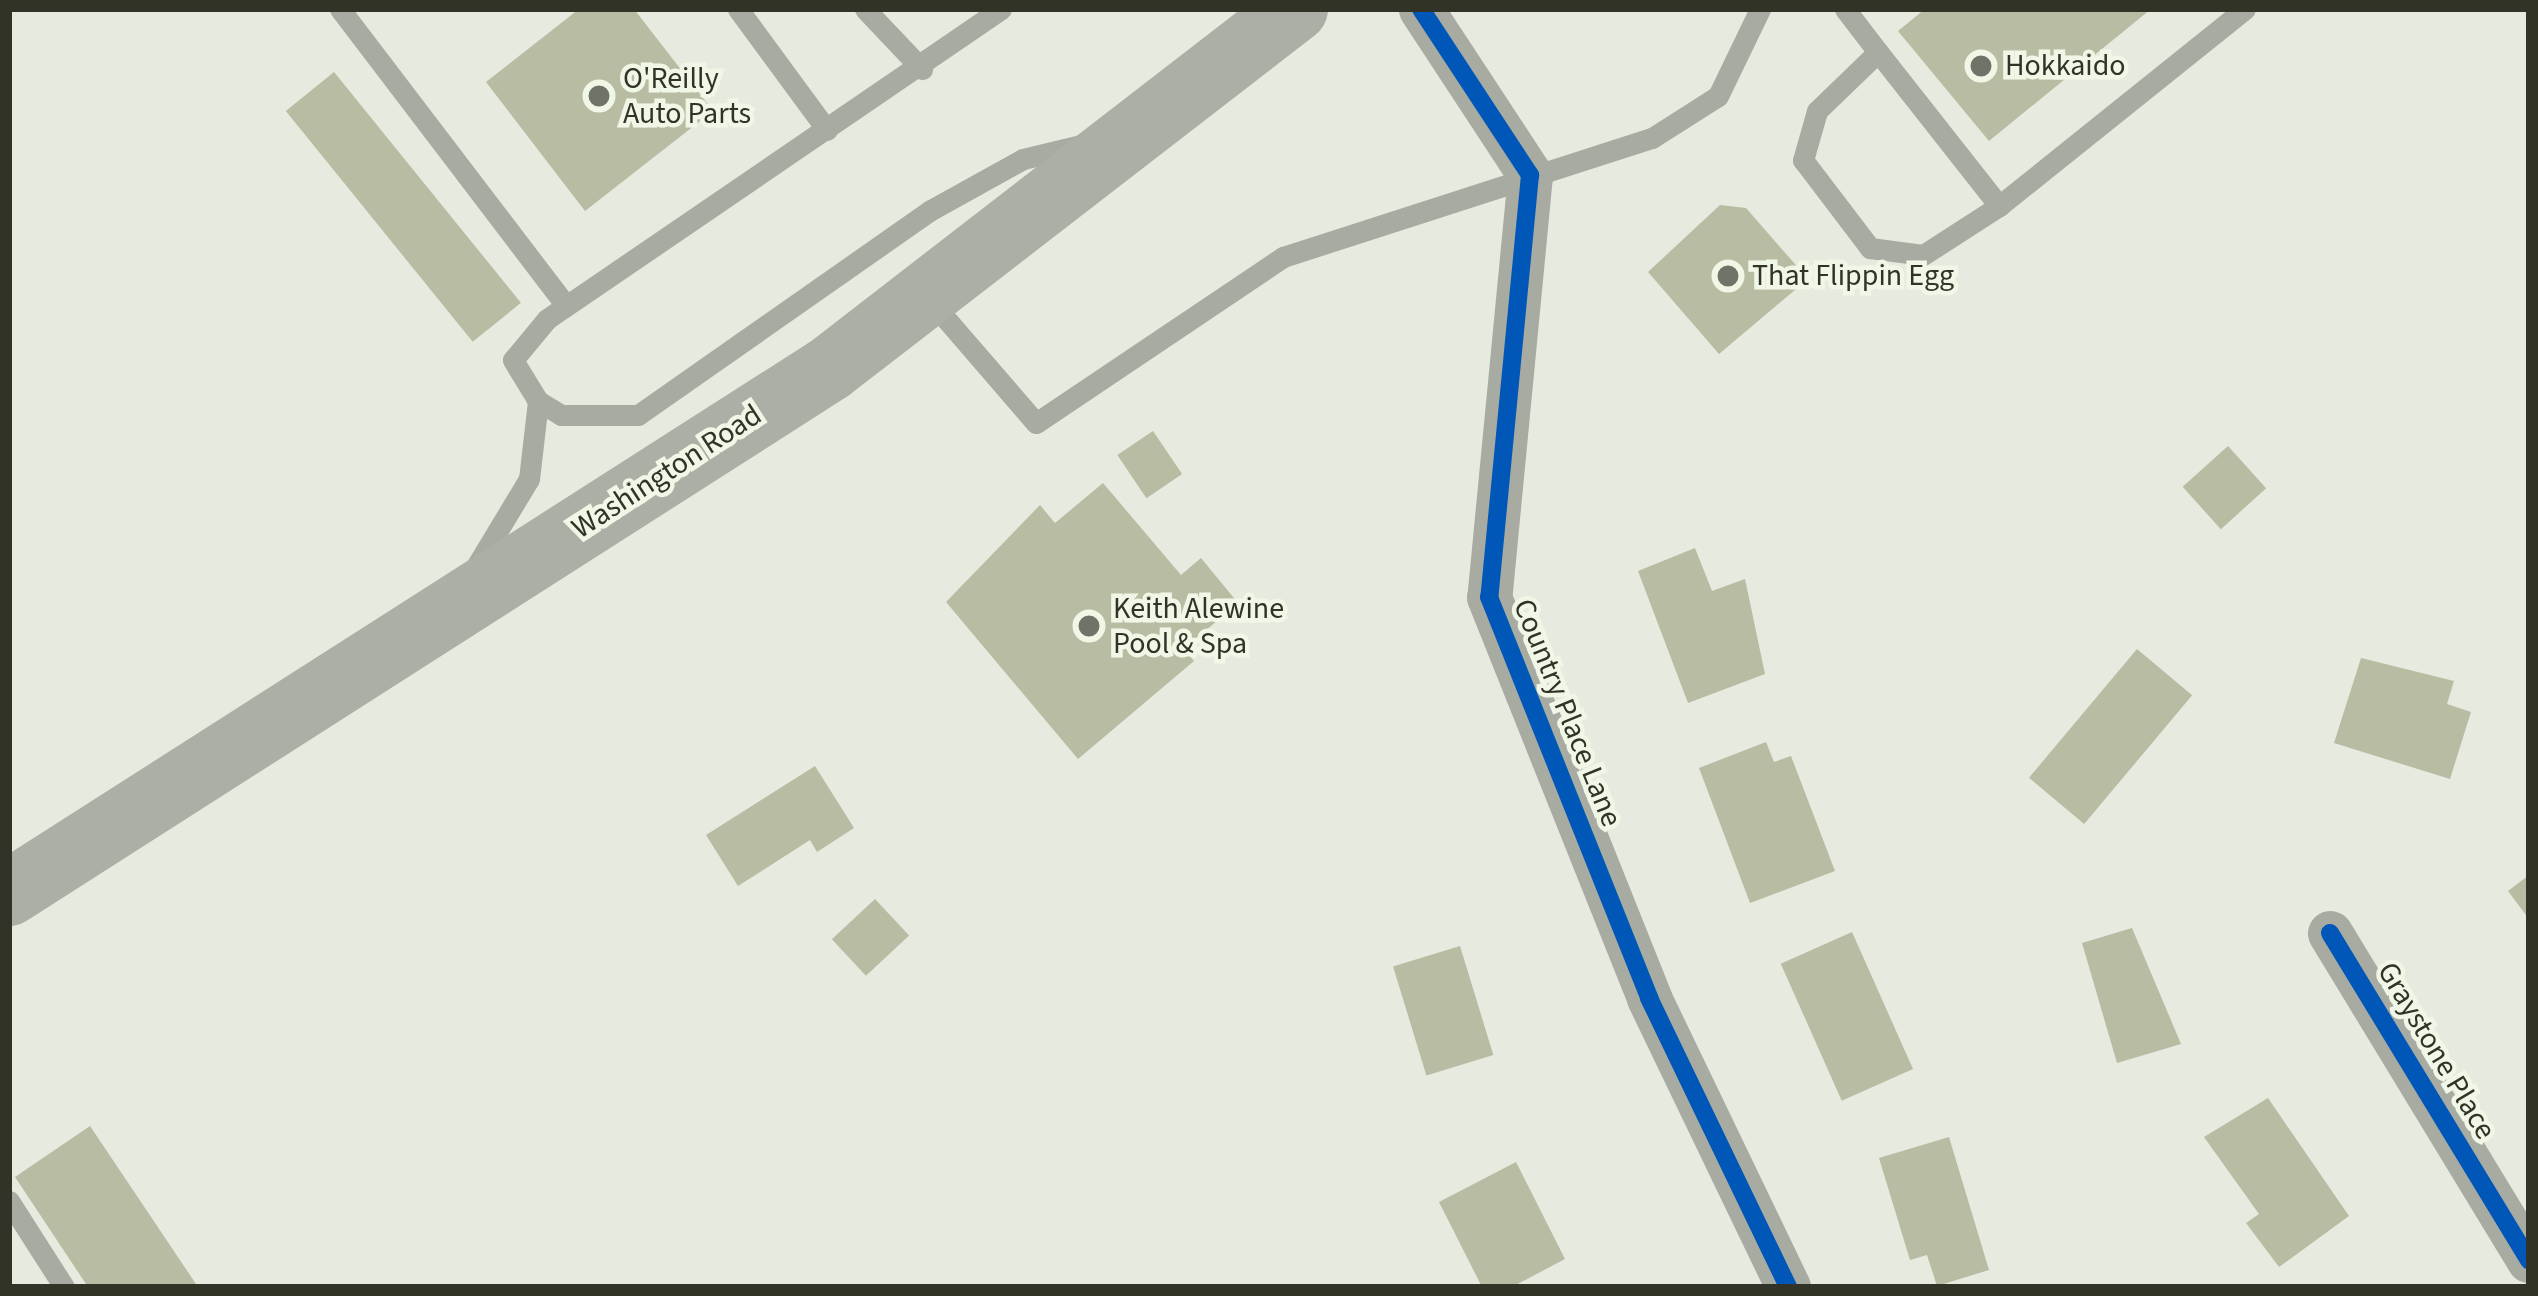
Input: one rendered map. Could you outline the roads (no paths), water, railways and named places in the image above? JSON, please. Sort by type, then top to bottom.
[{"type":"main road","name":"Washington Road","points":[[9,892],[829,369],[1295,9]]},
{"type":"street","points":[[1421,9],[1531,175]]},
{"type":"street","name":"Country Place Lane","points":[[1531,175],[1489,597],[1649,998],[1787,1287]]},
{"type":"street","name":"Graystone Place","points":[[2330,933],[2529,1260]]},
{"type":"lane","points":[[340,9],[566,306]]},
{"type":"lane","points":[[738,9],[827,130]]},
{"type":"lane","points":[[865,9],[922,70]]},
{"type":"lane","points":[[1001,9],[922,70],[566,306],[513,360],[538,400],[578,418],[638,415],[931,210],[1023,159],[1137,131]]},
{"type":"lane","points":[[925,295],[1036,423],[1283,257],[1652,138],[1718,96],[1760,9]]},
{"type":"lane","points":[[1845,9],[1999,206]]},
{"type":"lane","points":[[1878,52],[1817,111],[1803,160],[1870,248],[1923,255],[1999,206],[2245,9]]},
{"type":"lane","points":[[448,613],[529,478],[538,400]]},
{"type":"lane","points":[[9,1201],[64,1287]]},
{"type":"place","name":"Hokkaido","points":[[1981,66]]},
{"type":"place","name":"O'Reilly Auto Parts","points":[[599,96]]},
{"type":"place","name":"That Flippin Egg","points":[[1728,276]]},
{"type":"place","name":"Keith Alewine Pool & Spa","points":[[1089,626]]}]
